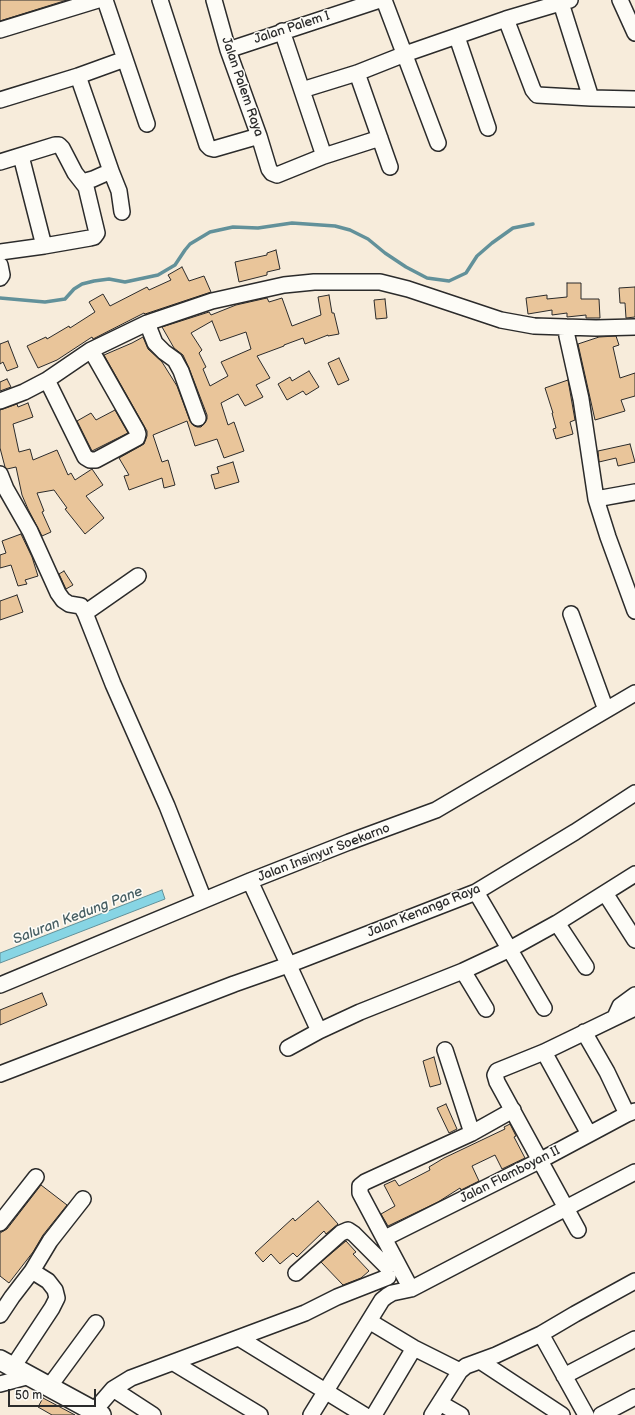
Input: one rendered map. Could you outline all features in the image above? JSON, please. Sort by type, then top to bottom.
[{"type":"main road","points":[[7,1363],[97,1413]]},
{"type":"street","points":[[0,30],[60,6],[98,0]]},
{"type":"street","points":[[105,0],[147,124]]},
{"type":"street","points":[[160,0],[207,145],[214,149],[259,136]]},
{"type":"street","name":"Jalan Palem Raya","points":[[214,0],[228,50],[259,136],[269,169],[272,173],[277,175],[324,156]]},
{"type":"street","name":"Jalan Palem I","points":[[228,50],[380,0]]},
{"type":"street","points":[[384,0],[438,143]]},
{"type":"street","points":[[620,0],[635,33]]},
{"type":"street","points":[[302,90],[357,73],[405,54],[506,19],[565,2],[591,98]]},
{"type":"street","points":[[506,19],[535,94],[635,99]]},
{"type":"street","points":[[282,31],[324,156],[380,138]]},
{"type":"street","points":[[457,37],[488,128]]},
{"type":"street","points":[[0,100],[125,60]]},
{"type":"street","points":[[357,73],[390,167]]},
{"type":"street","points":[[78,76],[119,191],[122,212]]},
{"type":"street","points":[[0,162],[59,145],[75,173],[86,187],[97,234],[90,238],[0,252]]},
{"type":"street","points":[[21,156],[44,246]]},
{"type":"street","points":[[82,182],[111,171]]},
{"type":"street","points":[[0,265],[2,275],[0,278]]},
{"type":"street","points":[[0,402],[47,380],[91,350],[147,323],[212,301],[284,285],[314,282],[380,282],[408,289],[501,320],[534,326],[635,326]]},
{"type":"street","points":[[147,323],[155,343],[175,360],[181,371],[198,418]]},
{"type":"street","points":[[566,327],[580,399],[596,499],[635,611]]},
{"type":"street","points":[[47,380],[85,457],[90,460],[96,460],[137,438],[137,431],[91,350]]},
{"type":"street","points":[[0,474],[6,489],[30,531],[58,593],[70,604],[81,606],[85,613],[113,684],[167,806],[202,893]]},
{"type":"street","points":[[596,499],[635,492]]},
{"type":"street","points":[[85,613],[138,576]]},
{"type":"street","points":[[571,614],[606,710]]},
{"type":"street","name":"Jalan Insinyur Soekarno","points":[[0,985],[202,893],[250,881],[436,810],[635,693]]},
{"type":"street","name":"Jalan Kenanga Raya","points":[[0,1074],[476,892],[575,832],[635,793]]},
{"type":"street","points":[[288,1048],[319,1031],[360,1012],[463,971],[510,949],[557,923],[635,874]]},
{"type":"street","points":[[250,881],[319,1031]]},
{"type":"street","points":[[476,892],[544,1008]]},
{"type":"street","points":[[605,893],[635,940]]},
{"type":"street","points":[[557,923],[586,967]]},
{"type":"street","points":[[463,971],[486,1010]]},
{"type":"street","points":[[614,1018],[620,1006],[635,995]]},
{"type":"street","points":[[578,1230],[514,1110],[497,1082],[495,1075],[497,1071],[544,1052],[635,1008]]},
{"type":"street","points":[[584,1032],[631,1113]]},
{"type":"street","points":[[445,1050],[472,1133]]},
{"type":"street","points":[[544,1052],[589,1134]]},
{"type":"street","points":[[411,1289],[360,1193],[359,1188],[361,1185],[472,1133],[514,1110]]},
{"type":"street","name":"Jalan Flamboyan II","points":[[385,1238],[631,1113]]},
{"type":"street","points":[[312,1415],[382,1300],[392,1293],[411,1289],[635,1172]]},
{"type":"street","points":[[0,1223],[36,1177]]},
{"type":"street","points":[[0,1315],[32,1271],[50,1241],[83,1199]]},
{"type":"street","points":[[296,1273],[341,1233],[348,1230],[354,1234],[388,1272]]},
{"type":"street","points":[[385,1238],[388,1272],[392,1293]]},
{"type":"street","points":[[7,1363],[52,1308],[56,1298],[56,1290],[48,1281],[32,1271]]},
{"type":"street","points":[[97,1413],[113,1389],[131,1378],[305,1313],[388,1272]]},
{"type":"street","points":[[461,1415],[436,1409],[460,1371],[466,1366],[541,1334],[635,1282]]},
{"type":"street","points":[[369,1321],[414,1348],[460,1371]]},
{"type":"street","points":[[49,1387],[96,1323]]},
{"type":"street","points":[[541,1334],[586,1415]]},
{"type":"street","points":[[241,1337],[325,1392],[364,1415]]},
{"type":"street","points":[[564,1376],[635,1339]]},
{"type":"street","points":[[374,1415],[414,1348]]},
{"type":"street","points":[[480,1361],[562,1415]]},
{"type":"street","points":[[174,1363],[260,1415]]},
{"type":"street","points":[[0,1384],[30,1376]]},
{"type":"street","points":[[113,1389],[153,1415]]},
{"type":"street","points":[[601,1415],[635,1397]]},
{"type":"water","points":[[162,890],[165,899],[0,963],[0,953]]},
{"type":"building","points":[[0,0],[67,0],[0,21]]},
{"type":"building","points":[[276,250],[280,269],[267,272],[267,275],[239,282],[235,262],[267,255],[267,253]]},
{"type":"building","points":[[182,267],[189,281],[204,276],[211,292],[145,314],[144,313],[93,339],[92,337],[57,360],[38,368],[27,346],[46,337],[47,339],[69,326],[70,328],[95,312],[89,302],[103,294],[110,306],[147,287],[149,290],[171,280],[168,275]]},
{"type":"building","points":[[567,283],[581,283],[581,299],[599,299],[600,318],[586,318],[586,315],[567,317],[567,313],[552,315],[552,310],[528,314],[526,298],[547,295],[547,299],[567,297]]},
{"type":"building","points":[[635,287],[635,317],[626,318],[625,303],[620,303],[619,288]]},
{"type":"building","points":[[329,295],[332,313],[334,313],[339,334],[328,335],[305,344],[303,338],[257,356],[270,378],[256,385],[263,397],[245,406],[238,394],[221,403],[228,425],[234,422],[244,451],[224,458],[217,439],[195,446],[187,421],[153,435],[162,462],[168,460],[175,485],[164,488],[162,478],[129,490],[124,476],[129,475],[119,458],[144,444],[147,431],[104,355],[143,337],[148,349],[162,362],[177,386],[190,421],[193,425],[201,427],[207,419],[207,415],[189,368],[183,355],[174,348],[162,327],[209,312],[211,315],[236,305],[267,298],[269,302],[282,298],[292,326],[321,315],[318,297]],"holes":[[[212,321],[220,341],[246,332],[251,349],[221,362],[228,376],[210,386],[203,369],[206,367],[199,353],[202,350],[191,333]]]},
{"type":"building","points":[[385,299],[387,318],[376,319],[374,300]]},
{"type":"building","points":[[616,336],[619,345],[613,347],[620,378],[635,373],[635,396],[621,400],[625,411],[595,420],[578,344],[599,337]]},
{"type":"building","points":[[8,341],[18,367],[7,371],[3,362],[0,364],[0,344]]},
{"type":"building","points":[[339,358],[349,380],[338,385],[328,363]]},
{"type":"building","points":[[309,371],[319,387],[306,395],[303,391],[287,400],[278,384],[290,377],[292,381]]},
{"type":"building","points":[[7,379],[11,387],[0,391],[0,382]]},
{"type":"building","points":[[568,380],[575,420],[570,422],[573,434],[556,439],[553,429],[556,428],[553,413],[545,388]]},
{"type":"building","points":[[28,403],[33,417],[13,424],[19,452],[30,449],[33,460],[57,450],[68,475],[71,473],[75,480],[92,469],[103,485],[86,496],[104,518],[85,534],[65,509],[67,508],[54,490],[37,493],[44,511],[42,512],[51,532],[42,536],[22,495],[16,467],[7,469],[5,467],[0,448],[0,410],[17,404],[18,407]]},
{"type":"building","points":[[115,410],[128,433],[92,451],[77,421],[91,413],[96,420]]},
{"type":"building","points":[[630,444],[635,462],[618,466],[616,458],[599,462],[598,451]]},
{"type":"building","points":[[233,462],[239,482],[215,489],[211,475],[219,473],[217,467]]},
{"type":"building","points":[[21,534],[32,557],[38,576],[25,580],[27,584],[18,586],[11,565],[0,568],[0,555],[6,553],[2,541]]},
{"type":"building","points":[[64,571],[73,585],[66,589],[59,574]]},
{"type":"building","points":[[17,595],[23,612],[0,620],[0,601]]},
{"type":"building","points":[[42,993],[47,1005],[0,1025],[0,1010]]},
{"type":"building","points":[[434,1057],[441,1084],[430,1087],[423,1061]]},
{"type":"building","points":[[446,1104],[457,1129],[449,1133],[437,1108]]},
{"type":"building","points":[[510,1124],[516,1136],[514,1137],[525,1158],[502,1169],[495,1155],[472,1166],[479,1181],[461,1190],[460,1188],[438,1202],[388,1226],[381,1214],[395,1206],[384,1185],[395,1180],[399,1186],[430,1170],[429,1167],[444,1158],[505,1129],[504,1127]]},
{"type":"building","points":[[41,1185],[67,1205],[43,1235],[33,1252],[9,1283],[0,1276],[0,1233],[7,1229]]},
{"type":"building","points":[[318,1201],[338,1224],[326,1234],[324,1231],[297,1257],[293,1253],[280,1264],[271,1254],[263,1262],[255,1253],[293,1218],[295,1221]]},
{"type":"building","points":[[346,1241],[356,1252],[353,1254],[369,1271],[361,1278],[343,1285],[321,1262]]},
{"type":"building","points":[[43,1398],[75,1415],[52,1415],[38,1407]]},
{"type":"waterway","points":[[0,298],[45,302],[65,299],[74,289],[82,284],[109,279],[125,282],[158,275],[175,265],[190,244],[210,232],[233,227],[258,228],[292,223],[335,226],[350,230],[368,239],[406,267],[427,278],[449,281],[466,273],[477,256],[513,228],[533,224]]},
{"type":"water label","name":"Saluran Kedung Pane","points":[[78,916]]}]
